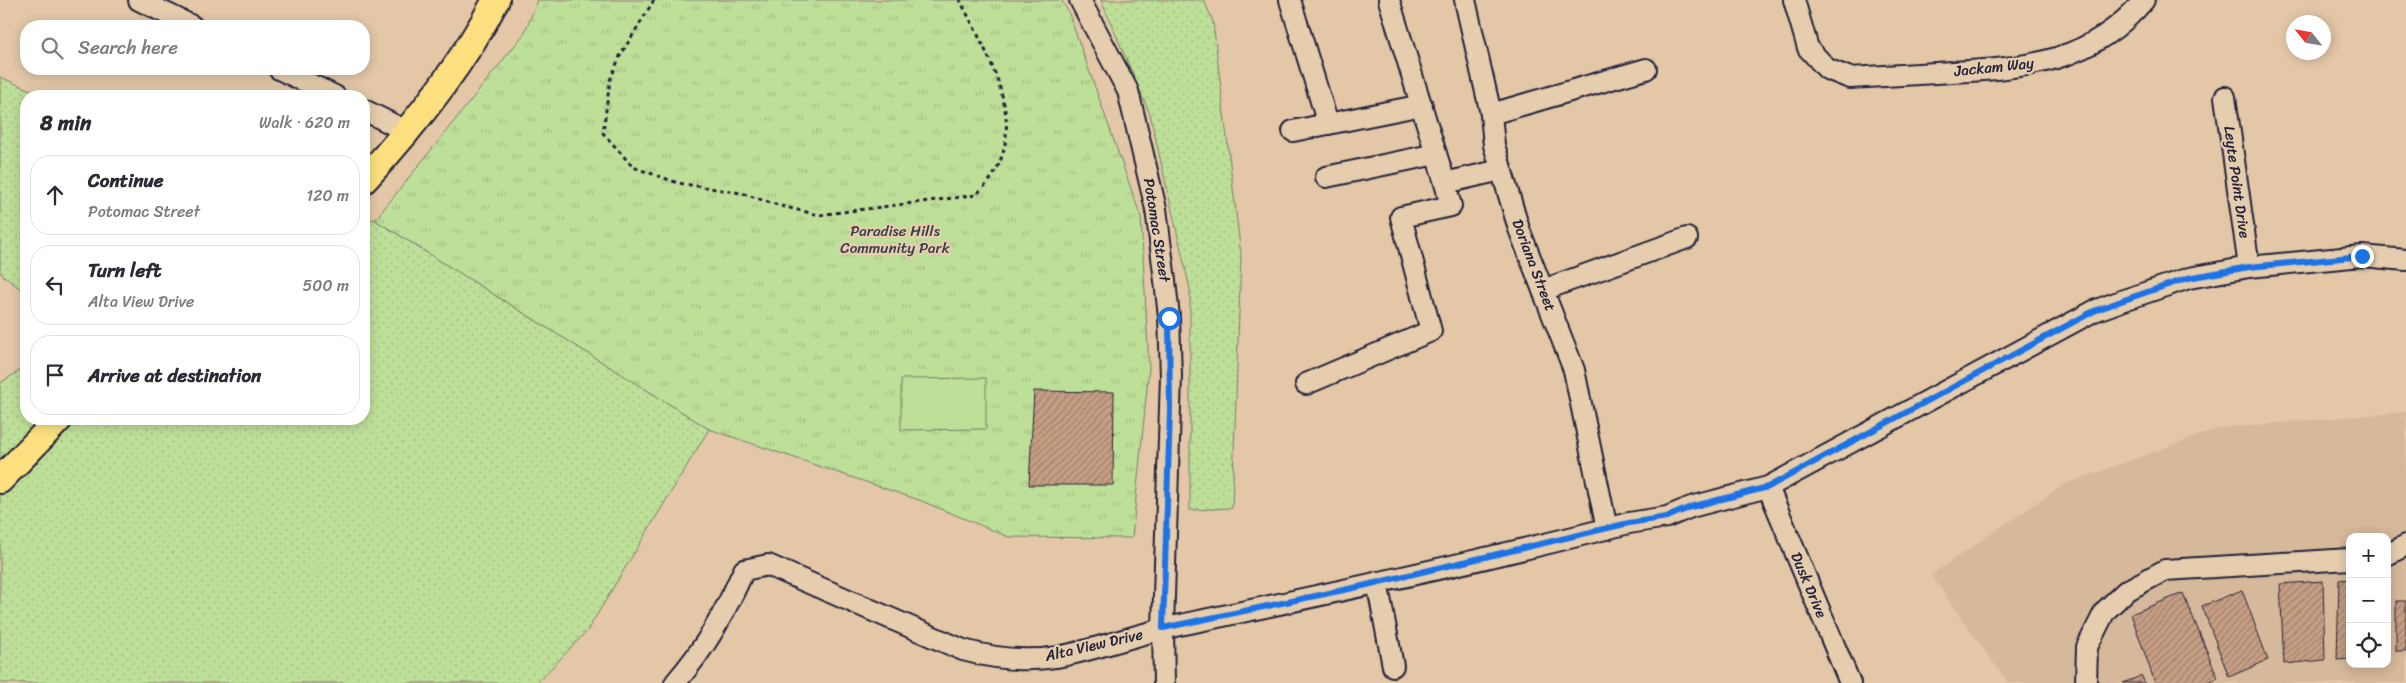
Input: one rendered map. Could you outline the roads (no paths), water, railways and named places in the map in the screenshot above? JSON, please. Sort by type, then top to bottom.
[{"type":"main road","points":[[370,173],[408,132],[453,72],[496,0]]},
{"type":"main road","points":[[0,480],[53,425]]},
{"type":"street","points":[[139,0],[180,20]]},
{"type":"street","name":"Potomac Street","points":[[1080,0],[1128,91],[1156,209],[1169,318],[1170,366],[1163,628],[1164,683]]},
{"type":"street","points":[[1290,0],[1328,124]]},
{"type":"street","points":[[1306,384],[1431,331],[1401,217],[1451,206],[1422,104],[1389,0]]},
{"type":"street","name":"Doriana Street","points":[[1465,0],[1491,114],[1494,145],[1519,229],[1574,370],[1607,529]]},
{"type":"street","name":"Jackam Way","points":[[1794,0],[1808,48],[1827,69],[1850,78],[2032,66],[2073,52],[2092,42],[2127,17],[2144,0]]},
{"type":"street","points":[[1491,114],[1646,68]]},
{"type":"street","points":[[291,75],[323,90]]},
{"type":"street","name":"Leyte Point Drive","points":[[2225,98],[2249,267]]},
{"type":"street","points":[[1293,132],[1422,104]]},
{"type":"street","points":[[370,113],[408,132]]},
{"type":"street","points":[[1326,177],[1436,154]]},
{"type":"street","points":[[1445,183],[1501,170]]},
{"type":"street","points":[[1543,290],[1687,238]]},
{"type":"street","name":"Alta View Drive","points":[[676,683],[696,659],[718,626],[744,570],[768,565],[963,650],[980,655],[1013,658],[1055,657],[1163,628],[1667,517],[1691,507],[1768,487],[2094,311],[2188,278],[2249,267],[2362,256],[2406,260]]},
{"type":"street","name":"Dusk Drive","points":[[1768,487],[1850,683]]},
{"type":"street","points":[[2391,552],[2406,544]]},
{"type":"street","points":[[2086,683],[2088,647],[2105,611],[2126,591],[2164,570],[2346,558]]},
{"type":"street","points":[[1377,582],[1392,666]]},
{"type":"park label","name":"Paradise Hills Community Park","points":[[895,240]]}]
